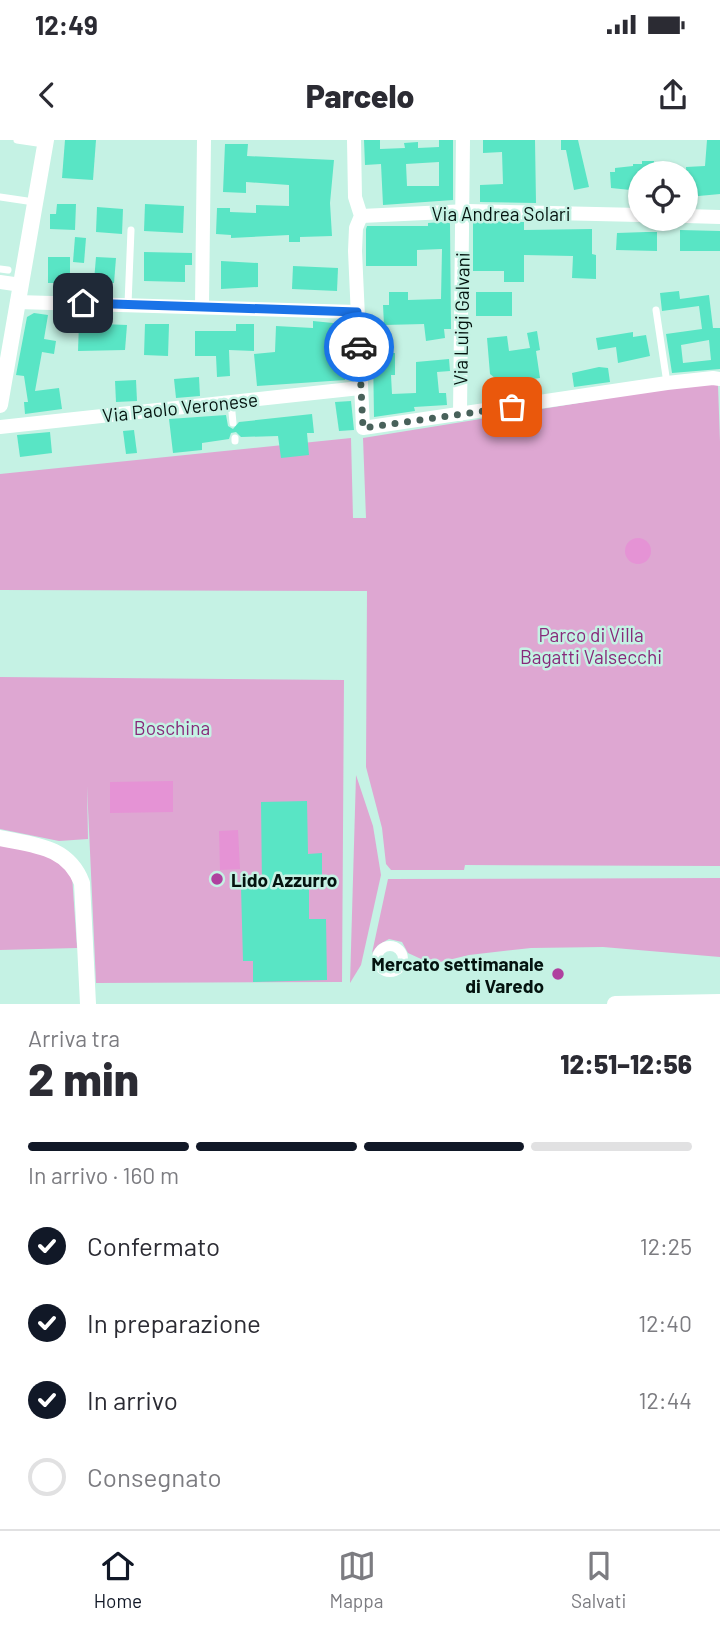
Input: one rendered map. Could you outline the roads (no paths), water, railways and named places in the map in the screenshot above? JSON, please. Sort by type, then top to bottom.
[{"type":"street","points":[[202,306],[204,140]]},
{"type":"street","points":[[354,140],[355,197],[361,216],[356,228],[363,428],[667,383],[720,379]]},
{"type":"street","name":"Via Luigi Galvani","points":[[460,414],[463,140]]},
{"type":"street","points":[[0,405],[45,142]]},
{"type":"street","name":"Via Andrea Solari","points":[[361,216],[462,212],[628,215]]},
{"type":"street","points":[[698,216],[720,217]]},
{"type":"street","points":[[3,274],[20,285]]},
{"type":"street","points":[[17,302],[357,312]]},
{"type":"street","name":"Via Paolo Veronese","points":[[0,427],[360,388]]},
{"type":"street","points":[[0,838],[56,851],[78,872],[82,883],[88,1004]]},
{"type":"street","points":[[615,1004],[720,1002]]},
{"type":"lane","points":[[17,140],[45,142]]},
{"type":"lane","points":[[0,197],[35,202]]},
{"type":"lane","points":[[128,304],[131,230]]},
{"type":"lane","points":[[656,310],[667,383]]},
{"type":"lane","points":[[231,402],[233,423]]},
{"type":"place","name":"Lido Azzurro","points":[[217,879]]},
{"type":"place","name":"Mercato settimanale di Varedo","points":[[558,974]]},
{"type":"park label","name":"Parco di Villa Bagatti Valsecchi","points":[[591,645]]},
{"type":"park label","name":"Boschina","points":[[172,727]]}]
